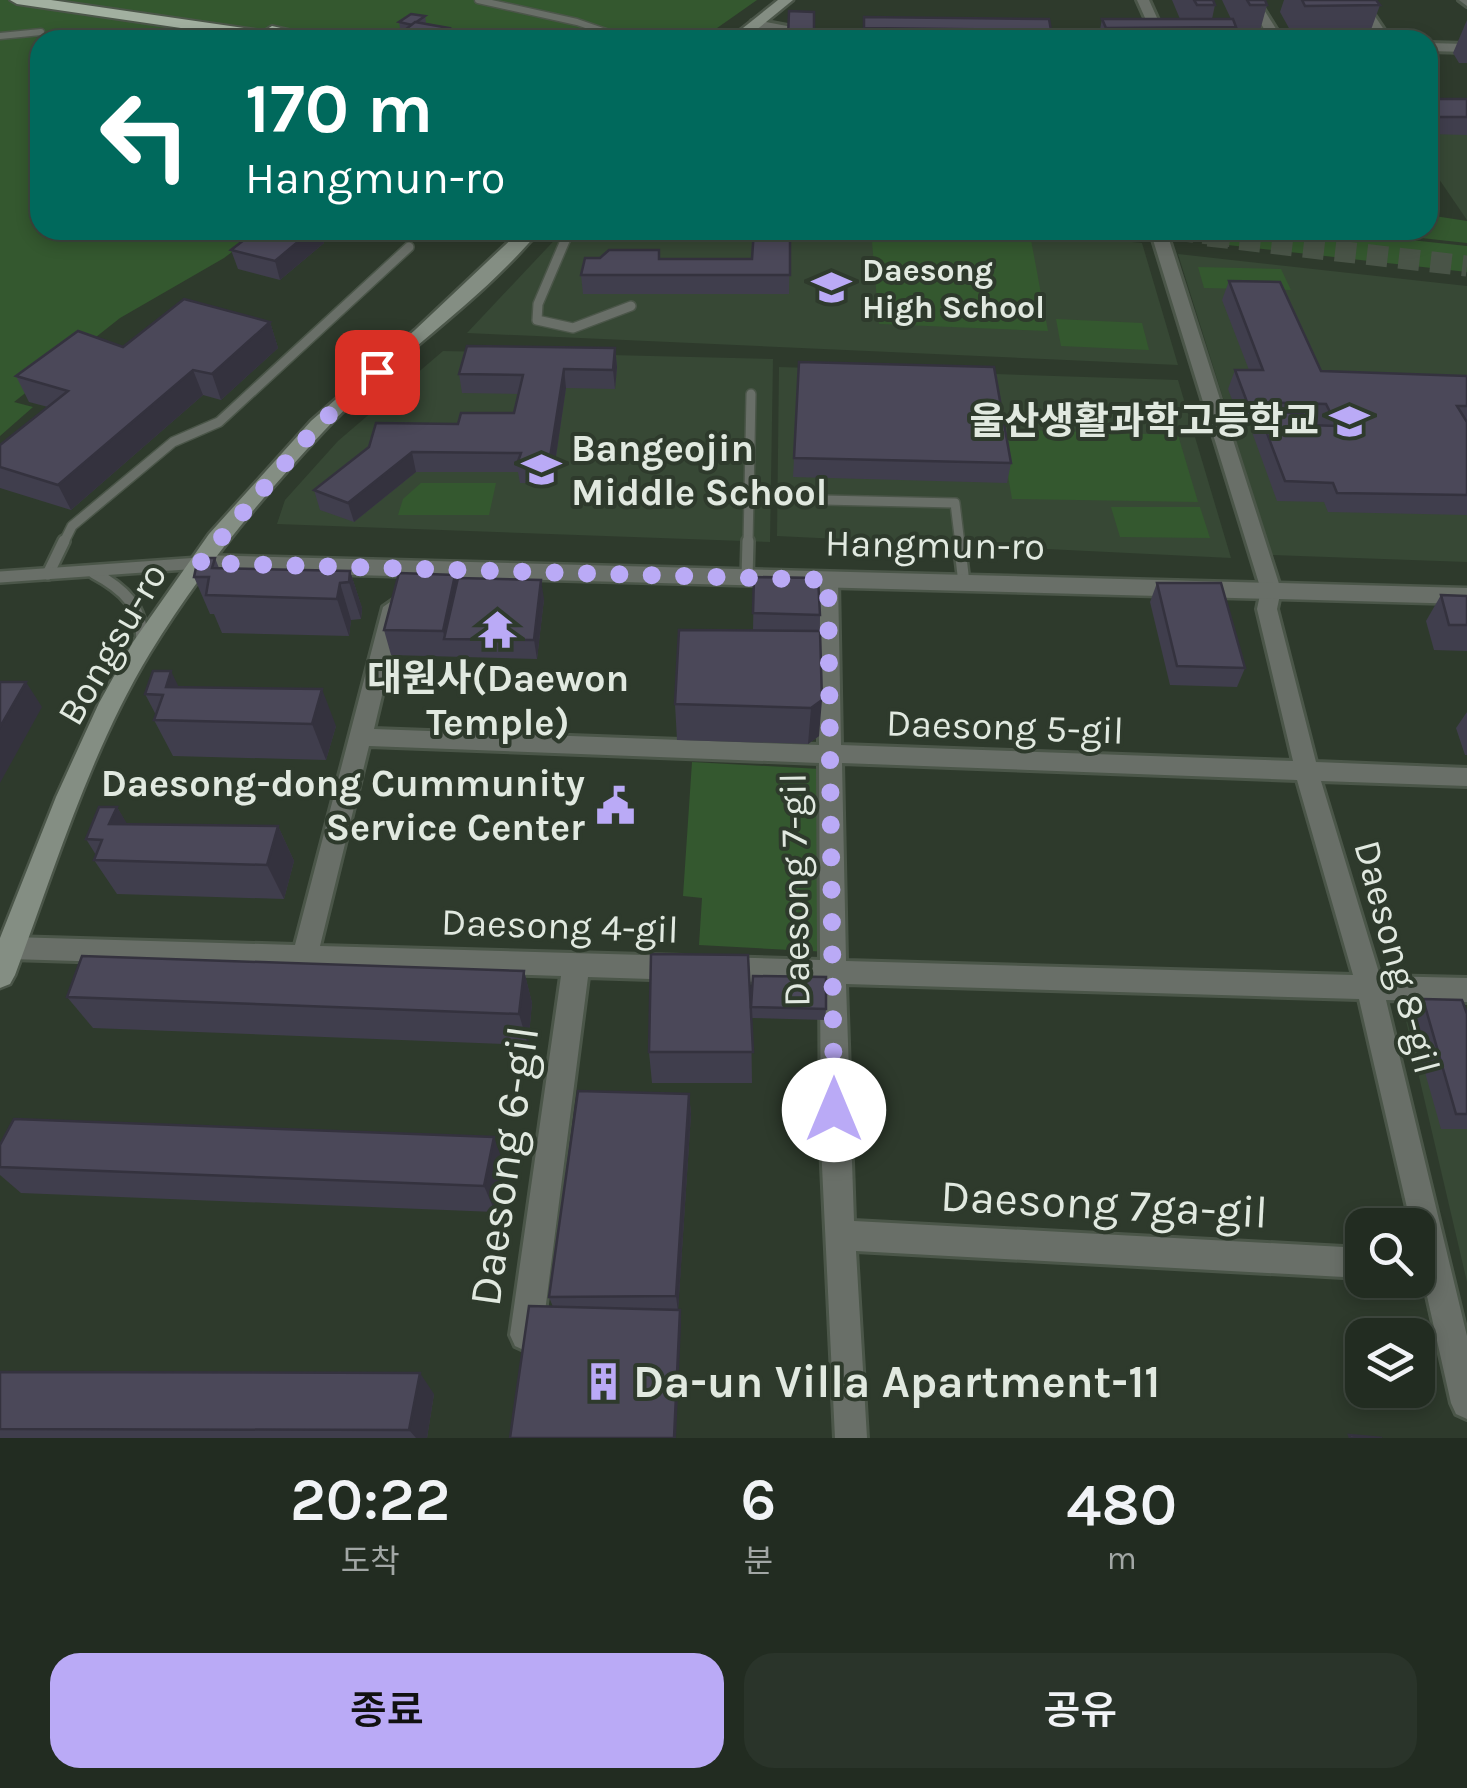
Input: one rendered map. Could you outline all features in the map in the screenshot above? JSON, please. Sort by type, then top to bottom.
[{"type":"highway","points":[[17,0],[205,30]]},
{"type":"highway","points":[[8,16],[67,23],[188,28],[229,24],[265,30]]},
{"type":"highway","points":[[188,28],[192,30]]},
{"type":"highway","points":[[188,28],[196,30]]},
{"type":"main road","points":[[748,30],[786,0]]},
{"type":"main road","name":"Bongsu-ro","points":[[0,975],[69,797],[111,703],[141,648],[200,563],[318,425],[519,240]]},
{"type":"street","points":[[1143,0],[1156,30]]},
{"type":"street","points":[[1252,0],[1271,30]]},
{"type":"street","points":[[1358,0],[1378,30]]},
{"type":"street","points":[[756,24],[787,30]]},
{"type":"street","points":[[1438,47],[1467,48]]},
{"type":"street","name":"Daesong 8-gil","points":[[1161,240],[1271,590],[1267,609],[1307,773],[1370,987],[1414,1208]]},
{"type":"street","name":"Hangmun-ro","points":[[200,563],[1467,596]]},
{"type":"street","points":[[304,956],[402,570]]},
{"type":"street","name":"Daesong 7-gil","points":[[828,580],[834,1145],[851,1438]]},
{"type":"street","name":"Daesong 5-gil","points":[[360,737],[1467,778]]},
{"type":"street","name":"Daesong 4-gil","points":[[11,948],[1467,990]]},
{"type":"street","name":"Daesong 6-gil","points":[[523,1359],[576,965]]},
{"type":"street","name":"Daesong 7ga-gil","points":[[841,1235],[1345,1262]]},
{"type":"street","name":"Daesong 8-gil","points":[[1435,1297],[1467,1403]]},
{"type":"lane","points":[[478,0],[601,30]]},
{"type":"lane","points":[[0,36],[30,33]]},
{"type":"lane","points":[[568,240],[538,304],[537,320],[568,331],[591,326],[631,306]]},
{"type":"lane","points":[[48,574],[72,526],[173,442],[218,422],[409,248]]},
{"type":"lane","points":[[747,578],[751,394]]},
{"type":"lane","points":[[823,500],[955,503],[964,584]]},
{"type":"lane","points":[[0,578],[200,563]]},
{"type":"lane","points":[[90,571],[124,589],[141,612],[141,648]]},
{"type":"shaded area","points":[[1438,109],[1467,109],[1467,220],[1438,178]]},
{"type":"shaded area","name":"Daesong High School","points":[[555,240],[1113,240],[1142,243],[1178,365],[467,333]]},
{"type":"shaded area","name":"울산생활과학고등학교","points":[[1178,254],[1467,286],[1467,562],[1272,555]]},
{"type":"shaded area","name":"Bangeojin Middle School","points":[[443,351],[773,359],[770,542],[277,524],[285,500],[338,441]]},
{"type":"shaded area","points":[[779,367],[1178,380],[1231,558],[777,536]]},
{"type":"shaded area","points":[[1403,1008],[1467,1010],[1467,1282]]},
{"type":"green space","points":[[0,0],[757,0],[714,30],[30,30],[30,240],[248,240],[120,318],[14,402],[33,407],[0,436]]},
{"type":"green space","points":[[1438,217],[1467,221],[1467,243],[1438,240]]},
{"type":"green space","points":[[872,240],[1031,240],[1048,331],[879,324]]},
{"type":"green space","points":[[1183,240],[1410,240],[1467,246],[1467,272]]},
{"type":"green space","points":[[1198,267],[1281,269],[1291,290],[1204,288]]},
{"type":"green space","points":[[1056,319],[1142,323],[1149,350],[1061,346]]},
{"type":"green space","points":[[1000,429],[1178,435],[1198,502],[1012,499]]},
{"type":"green space","points":[[421,483],[496,483],[489,515],[398,515],[403,499]]},
{"type":"green space","points":[[1111,507],[1200,507],[1210,538],[1120,537]]},
{"type":"green space","points":[[692,762],[820,769],[829,952],[699,945],[702,898],[683,896]]},
{"type":"building","points":[[1194,0],[1213,0],[1215,5],[1197,5]]},
{"type":"building","points":[[1247,0],[1265,0],[1267,5],[1250,5]]},
{"type":"building","points":[[1302,0],[1376,0],[1380,5],[1305,6]]},
{"type":"building","points":[[789,11],[814,12],[814,30],[788,30]]},
{"type":"building","points":[[411,14],[425,16],[412,25],[399,22]]},
{"type":"building","points":[[864,17],[1049,19],[1051,30],[864,28]]},
{"type":"building","points":[[1102,19],[1233,19],[1236,27],[1106,28]]},
{"type":"building","points":[[415,22],[449,28],[446,30],[405,30]]},
{"type":"building","points":[[1438,99],[1467,99],[1467,117],[1438,117]]},
{"type":"building","points":[[244,240],[300,240],[275,261],[231,250]]},
{"type":"building","points":[[753,240],[790,240],[790,275],[581,275],[585,258],[600,258],[609,250],[659,250],[659,259],[752,259]]},
{"type":"building","points":[[1229,281],[1280,282],[1321,371],[1467,376],[1467,406],[1457,406],[1467,422],[1467,495],[1337,493],[1333,483],[1285,481],[1259,412],[1303,413],[1308,425],[1337,426],[1326,404],[1247,402],[1235,370],[1263,370]]},
{"type":"building","points":[[184,299],[270,322],[212,374],[193,370],[58,485],[0,467],[0,445],[68,391],[16,376],[78,331],[123,347]]},
{"type":"building","points":[[467,346],[615,348],[613,370],[564,369],[549,464],[517,464],[521,453],[412,452],[348,503],[314,490],[369,447],[376,423],[458,424],[461,413],[514,413],[523,375],[459,374]]},
{"type":"building","points":[[799,362],[994,367],[1011,463],[794,458]]},
{"type":"building","points":[[198,558],[215,558],[212,568],[350,571],[349,582],[340,583],[337,599],[206,595],[209,577],[194,577]]},
{"type":"building","points":[[399,573],[455,575],[443,631],[384,630]]},
{"type":"building","points":[[754,577],[818,578],[820,615],[753,613]]},
{"type":"building","name":"대원사(Daewon Temple)","points":[[458,578],[541,580],[534,640],[444,639]]},
{"type":"building","points":[[1157,583],[1221,583],[1245,668],[1177,666]]},
{"type":"building","points":[[1441,595],[1467,596],[1467,625],[1449,625]]},
{"type":"building","points":[[679,630],[820,631],[822,700],[811,708],[675,704]]},
{"type":"building","points":[[153,671],[171,671],[166,687],[322,689],[312,724],[154,720],[163,695],[145,694]]},
{"type":"building","points":[[0,682],[26,682],[0,727]]},
{"type":"building","points":[[99,807],[117,807],[109,824],[278,826],[267,865],[94,860],[102,840],[86,839]]},
{"type":"building","points":[[651,954],[748,955],[753,1052],[649,1052]]},
{"type":"building","points":[[82,956],[524,971],[519,1014],[67,997]]},
{"type":"building","points":[[753,976],[826,977],[826,1009],[751,1007]]},
{"type":"building","points":[[1423,999],[1462,1000],[1467,1014],[1467,1114],[1456,1114]]},
{"type":"building","points":[[578,1091],[689,1094],[676,1296],[549,1297]]},
{"type":"building","points":[[14,1119],[494,1137],[484,1186],[0,1167],[0,1145]]},
{"type":"building","name":"Da-un Villa Apartment-11","points":[[529,1306],[680,1310],[674,1438],[510,1438]]},
{"type":"building","points":[[0,1372],[420,1373],[409,1430],[0,1429]]},
{"type":"tunnel","points":[[1243,240],[1467,266]]},
{"type":"place","name":"Daesong High School","points":[[832,288]]},
{"type":"place","name":"울산생활과학고등학교","points":[[1349,421]]},
{"type":"place","name":"Bangeojin Middle School","points":[[541,470]]},
{"type":"place","name":"대원사(Daewon Temple)","points":[[498,629]]},
{"type":"place","name":"Daesong-dong Cummunity Service Center","points":[[615,805]]},
{"type":"place","name":"Da-un Villa Apartment-11","points":[[603,1382]]},
{"type":"route","points":[[377,372],[318,425],[200,563],[828,580],[834,1110]]}]
